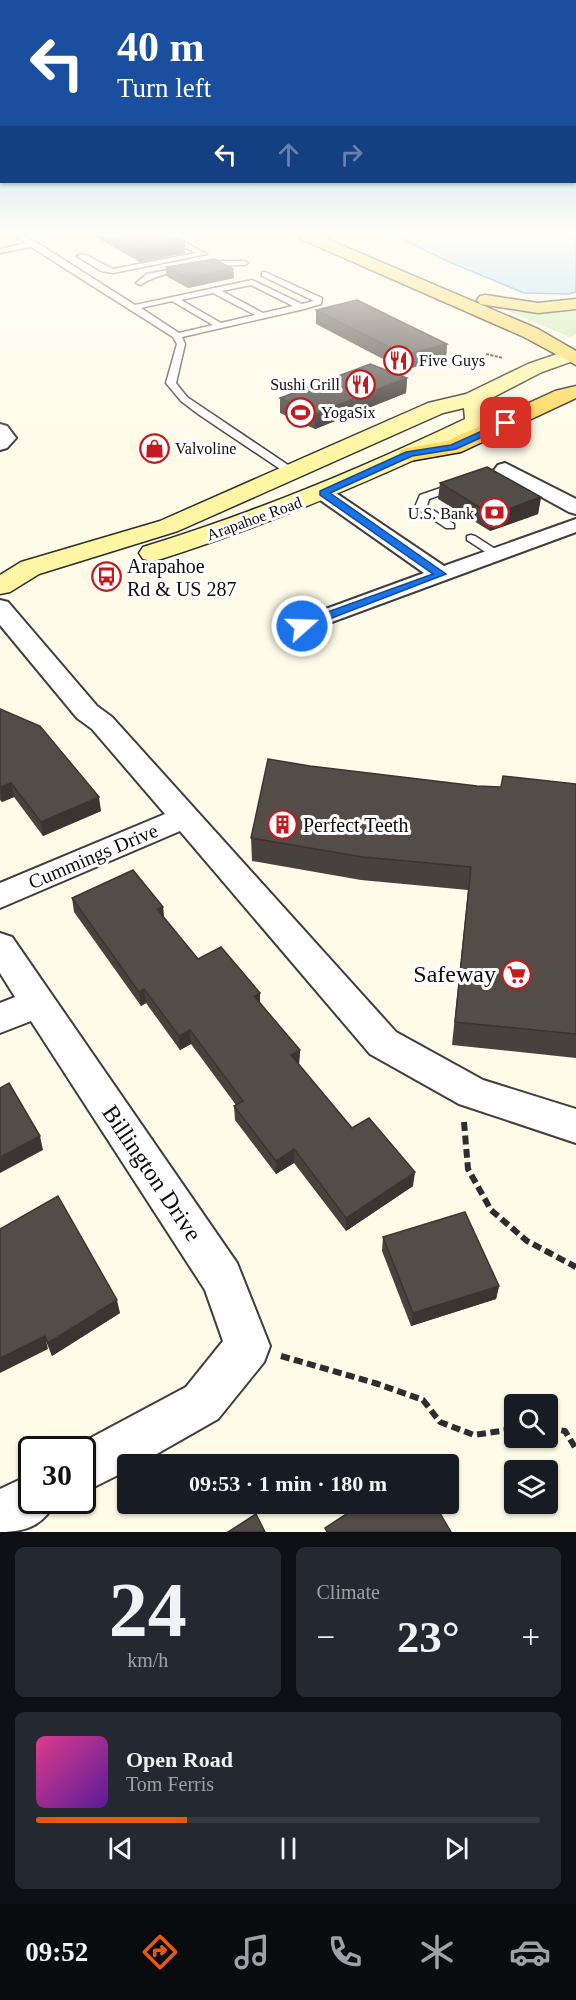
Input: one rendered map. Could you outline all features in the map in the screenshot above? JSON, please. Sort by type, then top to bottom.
[{"type":"main road","points":[[474,307],[531,333],[574,356]]},
{"type":"main road","name":"Arapahoe Road","points":[[0,587],[30,568],[169,526],[436,408],[473,399],[535,368],[574,356]]},
{"type":"main road","points":[[410,454],[453,447],[556,397],[576,392]]},
{"type":"main road","name":"Arapahoe Road","points":[[0,587],[44,585],[147,554],[323,493],[476,422],[473,399]]},
{"type":"street","points":[[0,430],[6,438],[0,444]]},
{"type":"street","points":[[506,469],[576,508]]},
{"type":"street","points":[[323,493],[441,574]]},
{"type":"street","points":[[302,626],[576,525]]},
{"type":"street","points":[[0,607],[87,712],[102,723],[383,1043],[472,1093],[576,1126]]},
{"type":"street","name":"Cummings Drive","points":[[0,896],[186,817]]},
{"type":"street","name":"Billington Drive","points":[[0,946],[222,1278],[248,1346]]},
{"type":"street","points":[[0,1019],[38,1002]]},
{"type":"street","points":[[96,1461],[202,1403],[248,1346]]},
{"type":"street","points":[[0,1516],[18,1506]]},
{"type":"lane","points":[[136,307],[177,336],[182,344],[171,383],[177,391],[201,412],[290,471]]},
{"type":"lane","points":[[186,307],[220,326]]},
{"type":"lane","points":[[246,307],[262,316]]},
{"type":"lane","points":[[177,336],[295,307]]},
{"type":"lane","points":[[450,526],[421,507],[424,497],[506,469]]},
{"type":"lane","points":[[471,538],[496,554]]},
{"type":"path","points":[[486,354],[503,358]]},
{"type":"path","points":[[463,1118],[468,1168],[491,1210],[527,1241],[576,1267]]},
{"type":"path","points":[[248,1346],[378,1384],[423,1400],[440,1422],[474,1435],[504,1430]]},
{"type":"path","points":[[558,1430],[565,1431],[576,1449]]},
{"type":"green space","points":[[499,307],[576,307],[576,334],[570,337]]},
{"type":"building","points":[[326,307],[372,307],[447,344],[405,355],[316,310]]},
{"type":"building","points":[[370,364],[407,378],[315,414],[280,398]]},
{"type":"building","points":[[487,467],[541,497],[492,515],[440,483]]},
{"type":"building","points":[[0,709],[40,726],[99,797],[41,822],[11,783],[0,787]]},
{"type":"building","points":[[268,759],[477,786],[501,787],[503,776],[576,784],[576,1034],[455,1022],[471,867],[363,857],[251,838]]},
{"type":"building","points":[[133,870],[163,907],[157,909],[198,959],[221,947],[260,993],[254,996],[300,1050],[291,1055],[352,1128],[369,1118],[415,1172],[346,1218],[294,1149],[276,1161],[234,1106],[243,1101],[190,1030],[179,1036],[144,989],[139,992],[72,898]]},
{"type":"building","points":[[9,1083],[40,1136],[0,1157],[0,1088]]},
{"type":"building","points":[[58,1196],[117,1300],[48,1343],[45,1336],[0,1358],[0,1229]]},
{"type":"building","points":[[465,1212],[499,1286],[413,1313],[383,1237]]},
{"type":"building","points":[[256,1514],[265,1532],[228,1532]]},
{"type":"building","points":[[346,1514],[440,1514],[451,1532],[327,1532],[325,1528]]},
{"type":"place","name":"Five Guys","points":[[398,360]]},
{"type":"place","name":"Sushi Grill","points":[[361,384]]},
{"type":"place","name":"YogaSix","points":[[300,412]]},
{"type":"place","name":"Valvoline","points":[[154,448]]},
{"type":"place","name":"U.S. Bank","points":[[495,513]]},
{"type":"place","name":"Arapahoe Rd & US 287","points":[[106,577]]},
{"type":"place","name":"Perfect Teeth","points":[[282,825]]},
{"type":"place","name":"Safeway","points":[[517,974]]},
{"type":"route","points":[[302,626],[441,574],[323,493],[410,454],[453,447],[506,423]]}]
